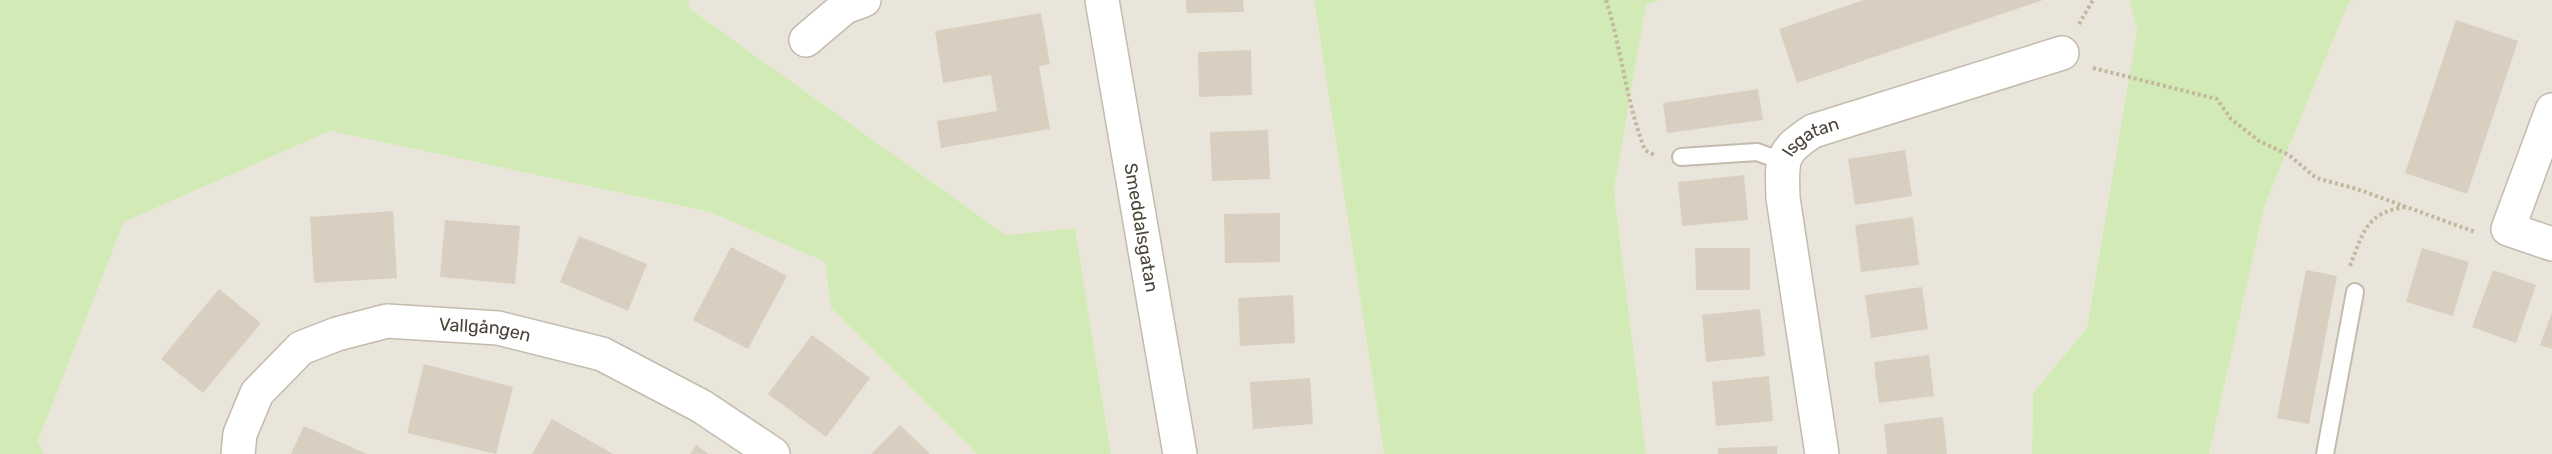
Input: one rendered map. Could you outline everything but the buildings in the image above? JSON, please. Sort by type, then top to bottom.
[{"type":"street","points":[[806,40],[845,7],[864,0]]},
{"type":"street","name":"Smeddalsgatan","points":[[1102,0],[1168,368],[1180,454]]},
{"type":"street","name":"Isgatan","points":[[1822,454],[1783,198],[1782,161],[1794,143],[1812,131],[2062,53]]},
{"type":"street","points":[[2552,110],[2508,229],[2552,244]]},
{"type":"street","name":"Vallgången","points":[[238,454],[240,434],[257,393],[301,348],[337,334],[387,321],[498,328],[602,354],[701,406],[773,454]]},
{"type":"lane","points":[[1681,157],[1757,152],[1782,161]]},
{"type":"lane","points":[[2325,454],[2355,292]]},
{"type":"path","points":[[1606,0],[1618,38],[1634,123],[1645,150],[1660,157],[1681,157]]},
{"type":"path","points":[[2093,0],[2062,53],[2100,72],[2217,99],[2231,119],[2259,141],[2289,155],[2316,178],[2406,207],[2479,234],[2508,229]]},
{"type":"path","points":[[2355,292],[2347,274],[2363,232],[2371,220],[2387,209],[2406,207]]},
{"type":"shaded area","points":[[688,0],[1314,0],[1384,454],[1111,454],[1075,228],[1006,235],[690,9]]},
{"type":"shaded area","points":[[1660,0],[2129,0],[2137,31],[2087,328],[2033,393],[2032,454],[1646,454],[1614,190],[1646,4]]},
{"type":"shaded area","points":[[2356,0],[2552,0],[2552,454],[2209,454],[2265,204],[2349,2]]},
{"type":"shaded area","points":[[330,131],[710,212],[825,262],[831,308],[977,454],[44,454],[38,441],[124,222]]},
{"type":"green space","points":[[0,0],[688,0],[690,9],[1006,235],[1075,228],[1111,454],[977,454],[831,308],[825,262],[710,212],[330,131],[124,222],[38,441],[44,454],[0,454]]},
{"type":"green space","points":[[1314,0],[1660,0],[1646,5],[1614,190],[1646,454],[1384,454]]},
{"type":"green space","points":[[2129,0],[2356,0],[2349,2],[2265,204],[2209,454],[2032,454],[2033,393],[2087,328],[2137,31]]}]
